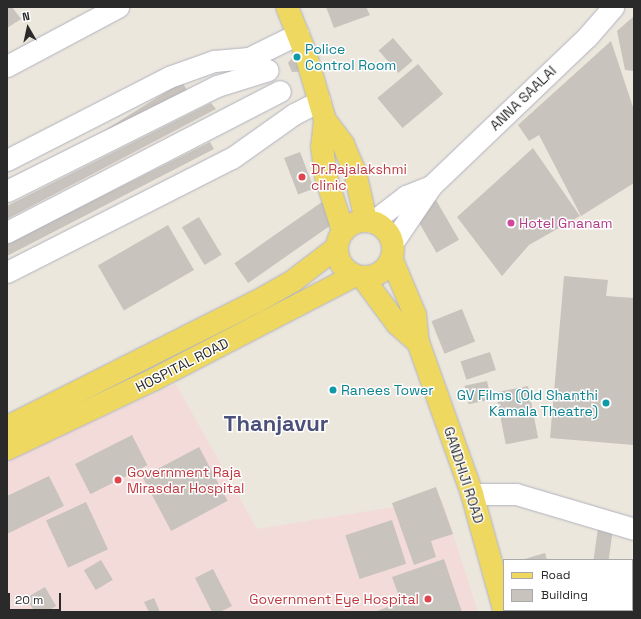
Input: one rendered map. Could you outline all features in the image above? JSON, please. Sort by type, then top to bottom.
[{"type":"main road","points":[[287,7],[298,34],[316,110],[326,177],[339,240],[340,265],[359,277],[396,324],[418,342]]},
{"type":"main road","points":[[316,110],[343,144],[355,172],[369,221]]},
{"type":"main road","points":[[339,240],[349,225],[369,221],[385,229],[392,251],[380,274],[359,277]]},
{"type":"main road","name":"HOSPITAL ROAD","points":[[7,427],[256,302],[293,281],[339,240]]},
{"type":"main road","name":"GANDHIJI ROAD","points":[[392,251],[415,315],[418,342],[472,494],[503,606]]},
{"type":"main road","name":"HOSPITAL ROAD","points":[[7,449],[155,379],[359,277]]},
{"type":"street","points":[[7,66],[118,7]]},
{"type":"street","name":"ANNA SAALAI","points":[[392,251],[431,186],[587,37],[613,7]]},
{"type":"street","points":[[7,160],[169,77],[214,61],[249,58],[298,34]]},
{"type":"street","points":[[272,46],[268,77],[291,102],[316,110]]},
{"type":"street","points":[[7,191],[217,86],[268,70]]},
{"type":"street","points":[[7,232],[280,91]]},
{"type":"street","points":[[7,272],[232,158],[316,110]]},
{"type":"street","name":"ANNA SAALAI","points":[[369,221],[406,196],[431,186]]},
{"type":"street","points":[[472,494],[516,494],[634,528]]},
{"type":"shaded area","name":"Government Raja Mirasdar Hospital","points":[[176,384],[257,529],[442,499],[478,612],[7,612],[7,460]]},
{"type":"building","points":[[7,7],[12,7],[21,19],[7,28]]},
{"type":"building","points":[[326,7],[366,7],[370,15],[334,28]]},
{"type":"building","points":[[634,16],[634,71],[625,70],[617,31]]},
{"type":"building","points":[[393,38],[413,61],[398,73],[379,50]]},
{"type":"building","points":[[611,41],[633,107],[634,183],[581,216],[539,135],[529,141],[518,125]]},
{"type":"building","name":"Police Control Room","points":[[297,51],[308,71],[292,72],[288,63]]},
{"type":"building","points":[[418,64],[443,94],[402,128],[377,98]]},
{"type":"building","points":[[182,82],[187,90],[20,194],[15,186]]},
{"type":"building","points":[[211,103],[216,109],[7,219],[7,206]]},
{"type":"building","points":[[210,142],[214,149],[7,256],[7,244]]},
{"type":"building","points":[[533,148],[580,216],[529,245],[502,276],[457,217]]},
{"type":"building","points":[[300,152],[314,188],[298,195],[284,158]]},
{"type":"building","points":[[436,200],[459,240],[436,253],[413,213]]},
{"type":"building","points":[[322,202],[336,222],[248,283],[234,263]]},
{"type":"building","points":[[199,217],[222,255],[205,265],[182,227]]},
{"type":"building","points":[[168,225],[194,270],[124,311],[98,266]]},
{"type":"building","points":[[564,276],[608,280],[606,296],[634,298],[634,445],[550,438]]},
{"type":"building","points":[[462,309],[475,341],[445,354],[431,321]]},
{"type":"building","points":[[490,352],[496,370],[466,380],[461,362]]},
{"type":"building","points":[[487,381],[491,400],[468,404],[465,386]]},
{"type":"building","points":[[528,386],[538,438],[506,444],[496,392]]},
{"type":"building","points":[[132,435],[147,465],[90,494],[75,464]]},
{"type":"building","points":[[199,447],[228,501],[171,531],[142,477]]},
{"type":"building","points":[[49,476],[64,506],[7,534],[7,496]]},
{"type":"building","points":[[436,487],[453,534],[431,541],[436,557],[414,565],[392,503]]},
{"type":"building","points":[[86,502],[108,549],[68,568],[46,521]]},
{"type":"building","points":[[392,520],[406,564],[360,579],[345,535]]},
{"type":"building","points":[[598,528],[613,530],[609,559],[594,559]]},
{"type":"building","points":[[545,553],[547,559],[524,559]]},
{"type":"building","points":[[444,559],[462,612],[377,611],[401,602],[392,577]]},
{"type":"building","points":[[101,560],[113,580],[96,590],[84,570]]},
{"type":"building","points":[[213,569],[232,606],[220,612],[212,612],[195,578]]},
{"type":"building","points":[[45,587],[56,606],[46,612],[35,612],[26,598]]},
{"type":"building","points":[[154,598],[160,612],[149,612],[144,602]]},
{"type":"building","points":[[570,611],[602,611],[602,612]]},
{"type":"place","name":"Police Control Room","points":[[297,57]]},
{"type":"place","name":"Dr.Rajalakshmi clinic","points":[[302,177]]},
{"type":"place","name":"Hotel Gnanam","points":[[511,223]]},
{"type":"place","name":"Ranees Tower","points":[[333,390]]},
{"type":"place","name":"GV Films (Old Shanthi Kamala Theatre)","points":[[606,403]]},
{"type":"place","name":"Government Raja Mirasdar Hospital","points":[[118,480]]},
{"type":"place","name":"Government Eye Hospital","points":[[428,599]]},
{"type":"district","name":"Thanjavur","points":[[276,424]]}]
